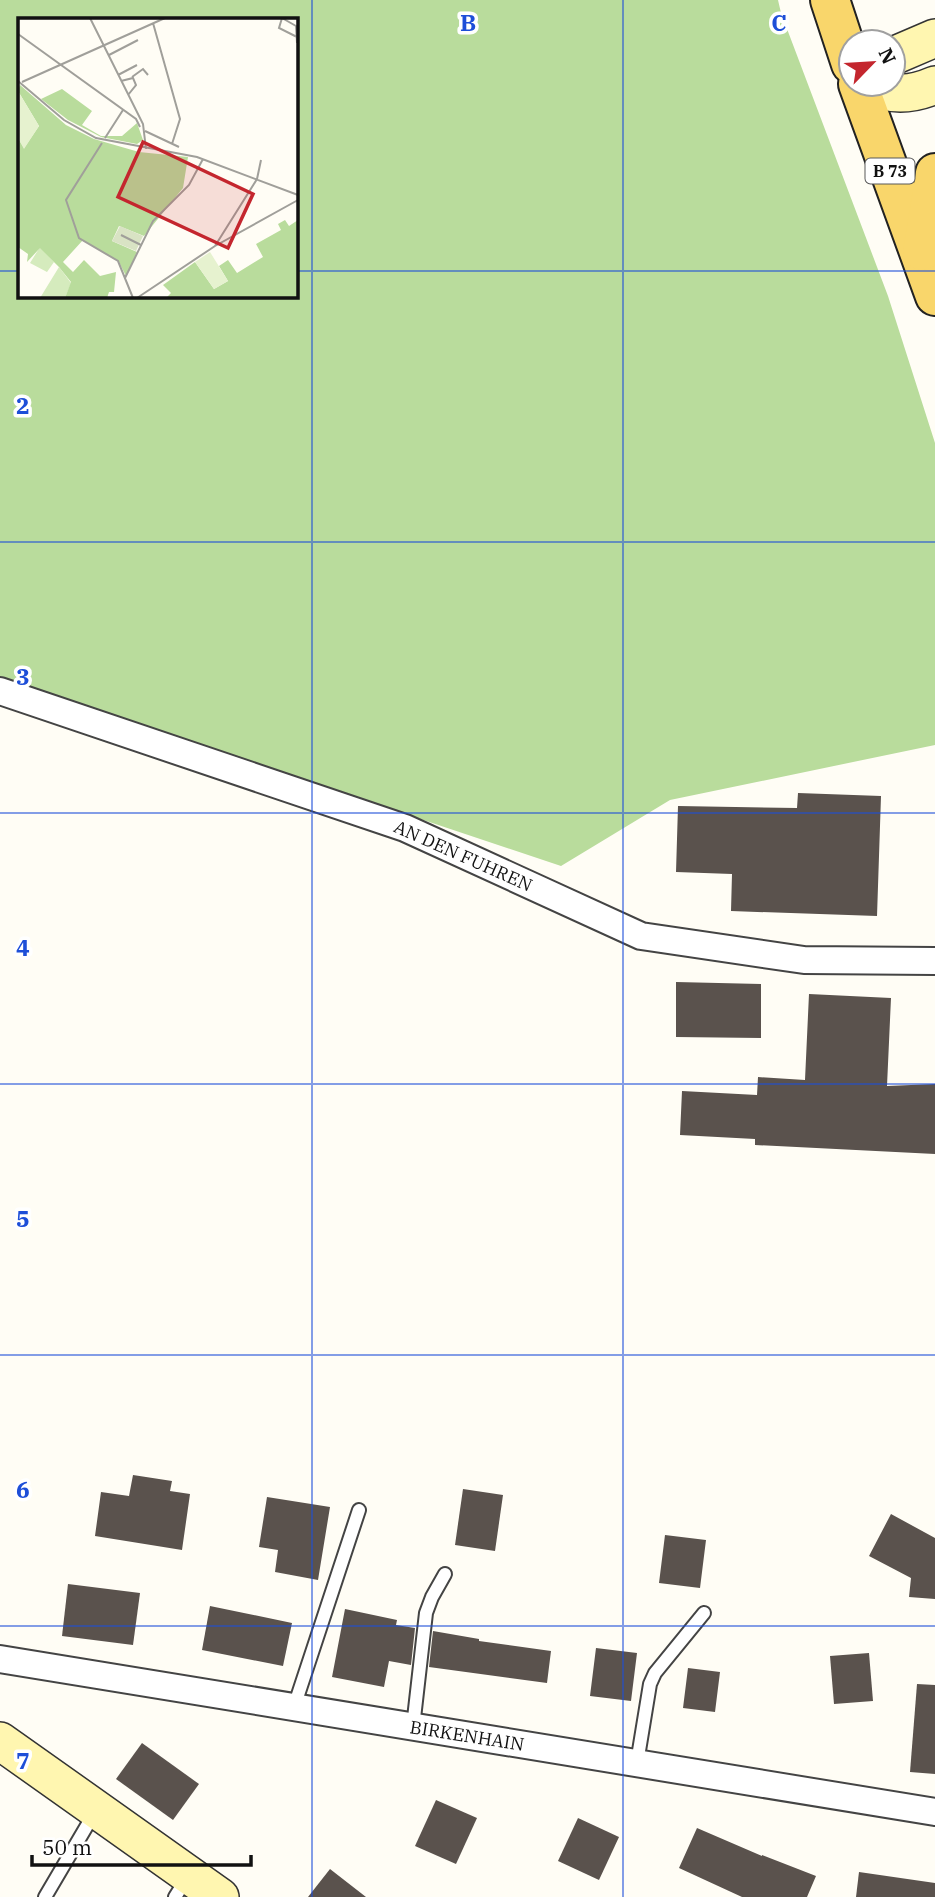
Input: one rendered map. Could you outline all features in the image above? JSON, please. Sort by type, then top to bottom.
[{"type":"main road","points":[[830,0],[839,28]]},
{"type":"main road","name":"B 73","points":[[863,98],[935,296]]},
{"type":"main road","points":[[921,257],[935,173]]},
{"type":"street","points":[[907,50],[935,38]]},
{"type":"street","points":[[907,93],[922,91],[935,85]]},
{"type":"street","name":"AN DEN FUHREN","points":[[0,691],[405,828],[641,936],[804,960],[935,961]]},
{"type":"street","name":"BIRKENHAIN","points":[[0,1659],[935,1812]]},
{"type":"street","points":[[0,1741],[97,1809],[182,1886],[220,1897]]},
{"type":"lane","points":[[294,1707],[359,1510]]},
{"type":"lane","points":[[413,1727],[426,1613],[445,1574]]},
{"type":"lane","points":[[637,1763],[650,1684],[655,1673],[704,1613]]},
{"type":"lane","points":[[45,1897],[97,1809]]},
{"type":"green space","points":[[0,0],[778,0],[888,296],[935,443],[935,745],[670,800],[561,866],[0,676]]},
{"type":"building","points":[[798,793],[881,796],[877,916],[731,911],[732,874],[676,872],[678,806],[797,808]]},
{"type":"building","points":[[676,982],[761,984],[761,1038],[676,1037]]},
{"type":"building","points":[[809,994],[891,998],[887,1086],[935,1084],[935,1154],[755,1145],[755,1139],[680,1135],[682,1091],[757,1095],[758,1077],[805,1080]]},
{"type":"building","points":[[133,1475],[172,1481],[170,1491],[190,1494],[182,1550],[95,1536],[101,1492],[129,1496]]},
{"type":"building","points":[[463,1489],[503,1495],[495,1551],[455,1545]]},
{"type":"building","points":[[267,1497],[330,1507],[318,1580],[275,1572],[278,1550],[259,1547]]},
{"type":"building","points":[[891,1514],[935,1538],[935,1599],[909,1597],[911,1578],[869,1556]]},
{"type":"building","points":[[665,1535],[706,1540],[700,1588],[659,1583]]},
{"type":"building","points":[[68,1584],[140,1593],[133,1645],[62,1636]]},
{"type":"building","points":[[210,1606],[292,1623],[283,1666],[202,1650]]},
{"type":"building","points":[[345,1609],[397,1620],[396,1625],[415,1628],[411,1665],[389,1661],[384,1687],[332,1677]]},
{"type":"building","points":[[433,1631],[479,1641],[551,1651],[547,1683],[429,1667]]},
{"type":"building","points":[[596,1648],[637,1653],[631,1701],[590,1696]]},
{"type":"building","points":[[869,1653],[873,1701],[834,1704],[830,1656]]},
{"type":"building","points":[[688,1668],[720,1672],[715,1712],[683,1708]]},
{"type":"building","points":[[917,1684],[935,1685],[935,1774],[910,1772]]},
{"type":"building","points":[[142,1743],[199,1784],[173,1820],[116,1779]]},
{"type":"building","points":[[436,1800],[477,1818],[456,1864],[415,1846]]},
{"type":"building","points":[[578,1818],[619,1837],[599,1880],[558,1861]]},
{"type":"building","points":[[697,1828],[816,1876],[807,1897],[742,1897],[679,1868]]},
{"type":"building","points":[[330,1869],[366,1897],[308,1897]]},
{"type":"building","points":[[859,1872],[935,1883],[935,1897],[856,1897]]}]
